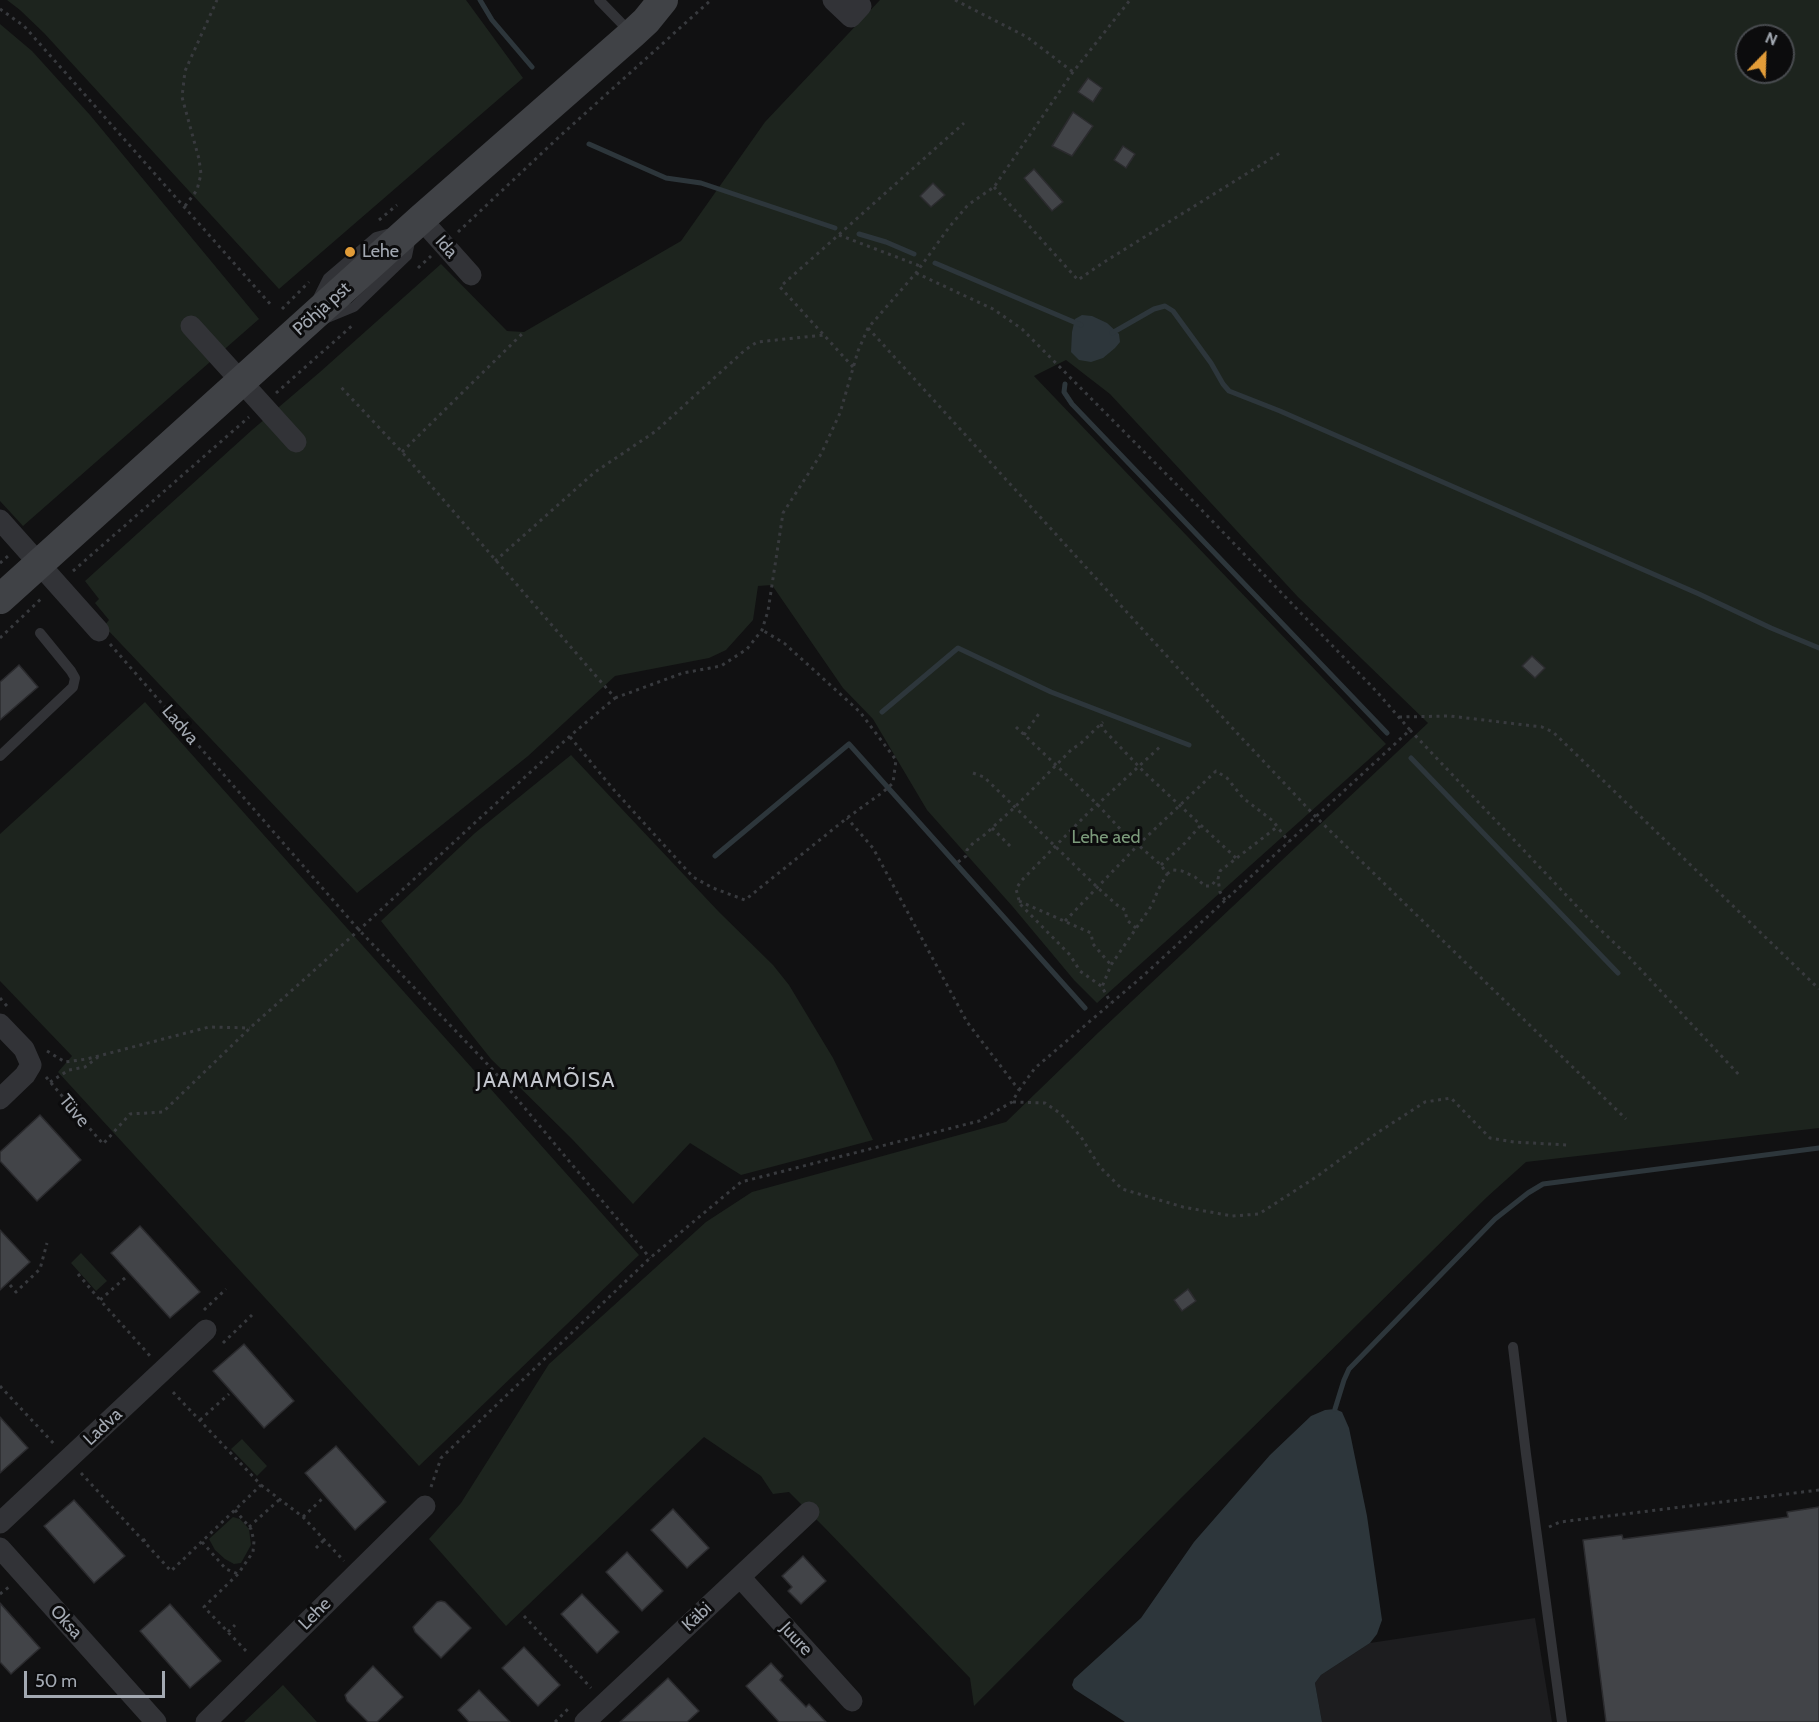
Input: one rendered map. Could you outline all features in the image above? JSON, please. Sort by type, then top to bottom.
[{"type":"street","name":"Põhja pst","points":[[0,599],[647,18],[680,0]]},
{"type":"street","points":[[833,0],[851,17],[861,6],[857,0]]},
{"type":"street","name":"Ida","points":[[417,223],[471,274]]},
{"type":"street","points":[[191,326],[296,442]]},
{"type":"street","points":[[0,520],[99,631]]},
{"type":"street","points":[[0,1024],[41,1065],[0,1099]]},
{"type":"street","name":"Ladva","points":[[0,1523],[206,1330]]},
{"type":"street","name":"Lehe","points":[[206,1722],[424,1506]]},
{"type":"street","name":"Käbi","points":[[585,1722],[809,1512]]},
{"type":"street","name":"Oksa","points":[[0,1548],[156,1722]]},
{"type":"street","name":"Juure","points":[[740,1577],[852,1701]]},
{"type":"lane","points":[[599,0],[647,18]]},
{"type":"lane","points":[[0,756],[73,687],[75,678],[71,670],[39,633]]},
{"type":"lane","points":[[1513,1347],[1562,1722]]},
{"type":"path","points":[[184,206],[197,190],[201,174],[182,97],[185,71],[217,0]]},
{"type":"path","points":[[955,0],[1027,37],[1073,72]]},
{"type":"path","points":[[41,1065],[87,1059],[209,1028],[250,1028],[570,736],[615,698],[683,673],[721,666],[747,649],[762,630],[768,610],[783,513],[821,454],[840,413],[853,367],[868,328],[916,273],[968,205],[994,186],[1073,72],[1130,0]]},
{"type":"path","points":[[0,9],[24,26],[271,305]]},
{"type":"path","points":[[853,367],[780,287],[964,123]]},
{"type":"path","points":[[994,186],[1078,280],[1280,153]]},
{"type":"path","points":[[839,235],[920,266]]},
{"type":"path","points":[[916,273],[993,309],[1022,329],[1193,501],[1741,1077]]},
{"type":"path","points":[[868,328],[1316,817],[1626,1119]]},
{"type":"path","points":[[402,452],[524,332]]},
{"type":"path","points":[[495,561],[595,472],[656,431],[745,350],[757,342],[824,335]]},
{"type":"path","points":[[339,385],[402,452],[615,698]]},
{"type":"path","points":[[570,736],[614,790],[693,877],[713,888],[745,900],[893,783],[896,760],[860,712],[784,643],[762,630]]},
{"type":"path","name":"Ladva","points":[[99,631],[359,930],[493,1070],[650,1258]]},
{"type":"path","points":[[1024,735],[1040,712]]},
{"type":"path","points":[[1399,717],[1450,717],[1542,727],[1553,732],[1819,989]]},
{"type":"path","points":[[958,862],[966,856],[967,850],[974,842],[992,828],[1072,749],[1102,723],[1103,729],[1138,767],[1236,858]]},
{"type":"path","points":[[1016,728],[1098,805],[1122,831],[1161,865],[1167,874]]},
{"type":"path","points":[[424,1506],[441,1458],[650,1258],[741,1182],[979,1121],[1012,1102],[1035,1068],[1143,976],[1410,730]]},
{"type":"path","points":[[1111,1003],[1102,987],[1080,970],[1070,955],[1020,904],[1016,889],[1021,881],[1087,814],[1162,745]]},
{"type":"path","points":[[1065,921],[1138,845],[1216,771],[1227,778],[1243,798],[1273,821],[1289,842]]},
{"type":"path","points":[[973,773],[984,777],[1097,887],[1125,910],[1127,920],[1136,928]]},
{"type":"path","points":[[847,818],[873,848],[967,1022],[1019,1090]]},
{"type":"path","points":[[1161,865],[1201,825]]},
{"type":"path","points":[[1225,900],[1220,892],[1218,879],[1220,871],[1277,827]]},
{"type":"path","points":[[992,828],[1012,848]]},
{"type":"path","points":[[1102,987],[1111,965],[1152,905],[1167,874],[1173,870],[1182,871],[1195,877],[1205,886],[1211,886],[1218,879]]},
{"type":"path","points":[[1019,901],[1091,933],[1093,944],[1111,965]]},
{"type":"path","name":"Tüve","points":[[41,1065],[50,1082],[103,1144],[130,1114],[163,1112],[250,1028]]},
{"type":"path","points":[[50,1082],[69,1070],[85,1067],[100,1056]]},
{"type":"path","points":[[1012,1102],[1045,1103],[1061,1114],[1081,1137],[1100,1167],[1122,1189],[1183,1207],[1232,1216],[1258,1214],[1425,1102],[1451,1098],[1490,1138],[1568,1145]]},
{"type":"path","points":[[10,1285],[16,1292],[40,1269],[47,1243]]},
{"type":"path","points":[[78,1274],[127,1333],[152,1358]]},
{"type":"path","points":[[100,1300],[125,1278]]},
{"type":"path","points":[[88,1294],[92,1291]]},
{"type":"path","points":[[0,1386],[56,1446]]},
{"type":"path","points":[[171,1390],[232,1457],[261,1485],[303,1517],[345,1562]]},
{"type":"path","points":[[200,1420],[229,1394]]},
{"type":"path","points":[[33,1422],[37,1418]]},
{"type":"path","points":[[81,1473],[171,1571],[261,1485]]},
{"type":"path","points":[[1536,1532],[1560,1522],[1819,1490]]},
{"type":"path","points":[[107,1502],[111,1498]]},
{"type":"path","points":[[303,1517],[323,1498]]},
{"type":"path","points":[[249,1527],[279,1499]]},
{"type":"path","points":[[235,1510],[251,1529],[254,1541],[253,1552],[238,1574],[204,1607],[250,1655]]},
{"type":"path","points":[[143,1541],[147,1537]]},
{"type":"path","points":[[316,1548],[324,1540]]},
{"type":"path","points":[[202,1542],[226,1569],[238,1574]]},
{"type":"path","points":[[0,1594],[10,1586]]},
{"type":"path","points":[[525,1616],[606,1703]]},
{"type":"path","points":[[228,1632],[235,1624]]},
{"type":"shaded area","points":[[1082,315],[1092,316],[1107,323],[1119,334],[1120,342],[1115,348],[1103,358],[1091,362],[1079,360],[1071,352],[1075,319]]},
{"type":"shaded area","points":[[1335,1409],[1342,1412],[1349,1428],[1367,1516],[1382,1620],[1377,1634],[1370,1643],[1321,1675],[1315,1683],[1322,1722],[1125,1722],[1074,1689],[1072,1685],[1074,1679],[1141,1618],[1194,1542],[1270,1455],[1311,1416],[1325,1410]]},
{"type":"shaded area","points":[[1535,1618],[1552,1722],[1322,1722],[1315,1683],[1321,1675],[1370,1643]]},
{"type":"green space","points":[[7,0],[466,0],[523,78],[279,289],[44,33]]},
{"type":"green space","name":"Lehe aed","points":[[880,0],[1819,0],[1819,1128],[1526,1162],[1487,1197],[1180,1499],[974,1706],[970,1678],[789,1492],[773,1494],[761,1476],[704,1437],[506,1626],[429,1539],[461,1503],[549,1364],[706,1222],[752,1192],[1006,1122],[1428,723],[1298,597],[1110,394],[1066,360],[1034,376],[1386,744],[1097,1003],[1074,980],[927,810],[873,719],[843,688],[772,585],[758,586],[753,620],[726,650],[709,658],[615,676],[528,756],[357,893],[104,626],[109,620],[95,603],[99,599],[85,581],[441,264],[507,331],[524,332],[681,241],[765,122]]},
{"type":"green space","points":[[0,24],[32,51],[90,115],[259,319],[23,526],[0,501]]},
{"type":"green space","points":[[145,702],[639,1255],[419,1466],[58,1072],[72,1056],[0,981],[0,834]]},
{"type":"green space","points":[[571,755],[719,912],[773,965],[789,985],[833,1058],[873,1140],[741,1175],[690,1143],[633,1204],[572,1139],[491,1059],[381,921],[475,833]]},
{"type":"green space","points":[[81,1253],[107,1281],[96,1291],[71,1263]]},
{"type":"green space","points":[[242,1439],[267,1466],[257,1476],[231,1449]]},
{"type":"green space","points":[[233,1517],[240,1519],[249,1529],[251,1545],[241,1563],[234,1564],[215,1550],[209,1539]]},
{"type":"green space","points":[[283,1685],[317,1722],[244,1722]]},
{"type":"building","points":[[1088,78],[1102,88],[1093,102],[1078,92]]},
{"type":"building","points":[[1073,112],[1093,126],[1072,156],[1052,146]]},
{"type":"building","points":[[1123,146],[1135,154],[1126,168],[1114,160]]},
{"type":"building","points":[[1034,169],[1063,202],[1052,211],[1024,178]]},
{"type":"building","points":[[933,183],[945,195],[931,207],[920,196]]},
{"type":"building","points":[[1532,656],[1545,668],[1535,678],[1522,666]]},
{"type":"building","points":[[19,665],[38,687],[0,720],[0,682]]},
{"type":"building","points":[[40,1115],[81,1160],[37,1201],[0,1161],[0,1152]]},
{"type":"building","points":[[140,1226],[200,1292],[170,1318],[111,1253]]},
{"type":"building","points":[[0,1230],[30,1262],[0,1290]]},
{"type":"building","points":[[1188,1289],[1196,1301],[1182,1311],[1174,1300]]},
{"type":"building","points":[[244,1344],[294,1401],[264,1428],[213,1371]]},
{"type":"building","points":[[0,1417],[28,1448],[0,1473]]},
{"type":"building","points":[[336,1446],[386,1502],[355,1530],[305,1473]]},
{"type":"building","points":[[74,1500],[125,1556],[94,1583],[44,1526]]},
{"type":"building","points":[[1819,1507],[1819,1722],[1606,1722],[1583,1540],[1622,1535],[1623,1539],[1788,1517],[1787,1512]]},
{"type":"building","points":[[673,1509],[709,1548],[687,1568],[651,1530]]},
{"type":"building","points":[[627,1552],[663,1591],[642,1611],[606,1572]]},
{"type":"building","points":[[803,1556],[826,1581],[801,1604],[788,1591],[792,1587],[782,1576]]},
{"type":"building","points":[[582,1594],[619,1632],[597,1653],[561,1614]]},
{"type":"building","points":[[437,1602],[445,1602],[471,1628],[441,1658],[415,1632],[413,1627]]},
{"type":"building","points":[[0,1603],[40,1648],[11,1674],[0,1662]]},
{"type":"building","points":[[170,1604],[221,1661],[190,1688],[140,1631]]},
{"type":"building","points":[[524,1647],[560,1685],[538,1706],[502,1668]]},
{"type":"building","points":[[771,1663],[783,1676],[780,1680],[806,1707],[809,1704],[826,1722],[779,1722],[746,1686]]},
{"type":"building","points":[[373,1666],[403,1697],[377,1722],[368,1722],[347,1701],[345,1695]]},
{"type":"building","points":[[668,1678],[699,1711],[687,1722],[620,1722]]},
{"type":"building","points":[[479,1690],[510,1722],[469,1722],[458,1710]]},
{"type":"waterway","points":[[480,0],[492,20],[532,67]]},
{"type":"waterway","points":[[589,144],[666,178],[701,183],[835,228]]},
{"type":"waterway","points":[[859,234],[914,254]]},
{"type":"waterway","points":[[935,263],[1081,325]]},
{"type":"waterway","points":[[1112,333],[1154,309],[1165,306],[1173,311],[1229,391],[1280,411],[1819,648]]},
{"type":"waterway","points":[[1065,384],[1064,392],[1072,404],[1387,733]]},
{"type":"waterway","points":[[882,712],[958,648],[1051,692],[1189,745]]},
{"type":"waterway","points":[[715,856],[849,744],[1085,1008]]},
{"type":"waterway","points":[[1411,758],[1618,973]]},
{"type":"waterway","points":[[1335,1409],[1349,1369],[1495,1219],[1543,1184],[1819,1148]]},
{"type":"place","name":"Lehe","points":[[350,252]]},
{"type":"district","name":"JAAMAMÕISA","points":[[546,1081]]}]
